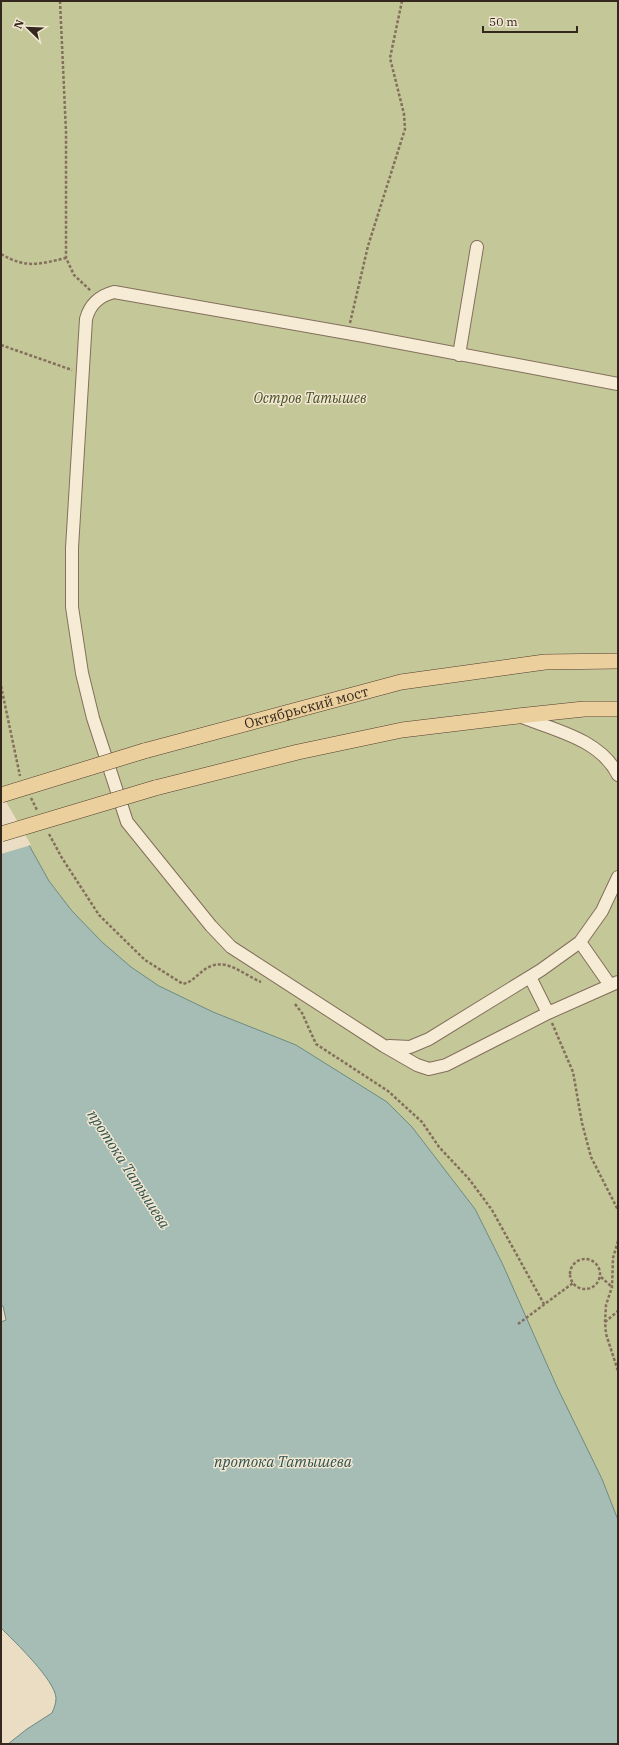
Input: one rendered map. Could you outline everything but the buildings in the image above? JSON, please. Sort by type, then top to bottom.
[{"type":"main road","name":"Октябрьский мост","points":[[1,795],[144,751],[401,682],[545,662],[618,661]]},
{"type":"main road","points":[[1,834],[155,788],[298,752],[402,730],[584,709],[618,709]]},
{"type":"lane","points":[[459,355],[477,247]]},
{"type":"lane","points":[[580,942],[614,984],[548,1013],[437,1068],[421,1067],[384,1046],[231,947],[211,926],[126,819],[93,718],[82,673],[74,630],[72,606],[72,548],[86,319],[91,308],[101,297],[114,292],[348,333],[618,384]]},
{"type":"lane","points":[[518,716],[592,746],[612,763],[618,775]]},
{"type":"lane","points":[[384,1046],[403,1048],[416,1046],[530,977],[580,942],[602,911],[618,879]]},
{"type":"lane","points":[[530,977],[548,1013]]},
{"type":"path","points":[[60,1],[66,132],[66,258],[74,275],[101,297]]},
{"type":"path","points":[[348,333],[368,246],[405,129],[404,114],[390,58],[402,1]]},
{"type":"path","points":[[1,254],[13,261],[35,265],[66,258]]},
{"type":"path","points":[[1,345],[82,374]]},
{"type":"path","points":[[1,686],[15,757],[23,782]]},
{"type":"path","points":[[30,796],[41,817]]},
{"type":"path","points":[[48,831],[62,858],[99,915],[152,966],[183,984],[191,981],[205,969],[219,964],[232,966],[263,983]]},
{"type":"path","points":[[293,1002],[302,1013],[316,1044],[388,1091],[422,1122],[439,1147],[469,1179],[492,1210],[544,1304]]},
{"type":"path","points":[[548,1013],[573,1072],[582,1123],[591,1157],[618,1210]]},
{"type":"path","points":[[618,1241],[613,1258],[612,1287],[606,1305],[605,1322],[607,1340],[618,1371]]},
{"type":"path","points":[[601,1277],[599,1282],[589,1289],[577,1288],[570,1278],[572,1266],[582,1259],[593,1261],[598,1265],[601,1277],[612,1287]]},
{"type":"path","points":[[518,1324],[573,1283]]},
{"type":"path","points":[[605,1322],[618,1312]]},
{"type":"green space","name":"Остров Татышев","points":[[1,1],[618,1],[618,1520],[602,1479],[557,1387],[503,1265],[475,1209],[412,1127],[387,1102],[296,1045],[213,1012],[159,986],[131,967],[101,942],[72,911],[49,881],[1,795]]},
{"type":"water","name":"протока Татышева","points":[[1,795],[49,881],[72,911],[102,942],[131,967],[159,986],[213,1012],[296,1045],[387,1102],[412,1127],[475,1209],[503,1265],[557,1387],[602,1479],[618,1520],[618,1744],[8,1744],[27,1729],[52,1713],[56,1698],[54,1690],[42,1671],[1,1628],[1,1322],[6,1320],[3,1306],[1,1305]]},
{"type":"pier","points":[[1,793],[31,845],[1,854]]}]
